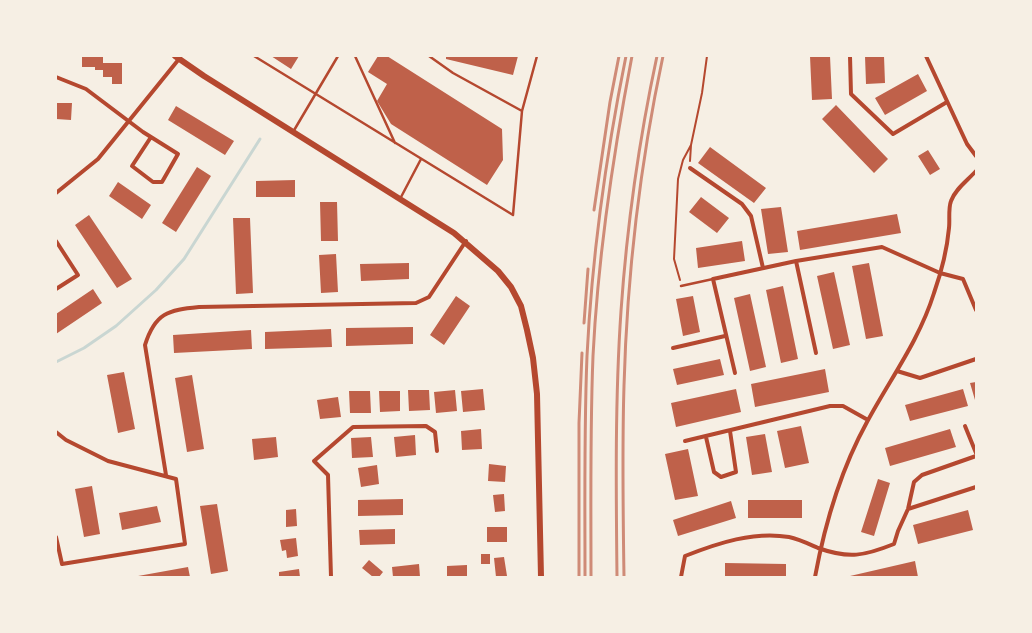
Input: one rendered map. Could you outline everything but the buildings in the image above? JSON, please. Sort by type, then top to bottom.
[{"type":"street","points":[[850,56],[851,94],[893,134],[947,102]]},
{"type":"street","points":[[926,56],[967,144],[976,156]]},
{"type":"street","points":[[56,194],[98,159],[178,57],[293,132],[466,241],[498,271],[511,287],[521,306],[527,330],[533,358],[538,412],[541,577]]},
{"type":"street","points":[[56,77],[86,89],[130,120],[151,137],[178,154],[162,182],[153,182],[132,166],[151,137]]},
{"type":"street","points":[[690,168],[742,204],[751,216],[763,268]]},
{"type":"street","points":[[815,577],[820,548],[840,481],[868,420],[914,344],[926,318],[940,272],[949,228],[951,202],[957,190],[976,171]]},
{"type":"street","points":[[56,241],[78,275],[56,289]]},
{"type":"street","points":[[166,475],[145,345],[150,328],[163,315],[178,309],[199,307],[416,303],[429,298],[466,241]]},
{"type":"street","points":[[735,373],[725,336],[713,279],[796,261],[882,247],[940,272],[963,279],[976,310]]},
{"type":"street","points":[[796,261],[816,353]]},
{"type":"street","points":[[673,348],[725,336]]},
{"type":"street","points":[[897,371],[920,378],[976,359]]},
{"type":"street","points":[[685,441],[830,406],[843,406],[868,420]]},
{"type":"street","points":[[331,577],[328,475],[314,461],[353,428],[426,426],[435,432],[437,451]]},
{"type":"street","points":[[681,577],[685,556],[710,546],[747,538],[767,536],[790,537],[820,548],[858,556],[894,544],[908,509],[914,482],[922,474],[976,455],[965,426]]},
{"type":"street","points":[[706,437],[714,472],[717,476],[727,475],[736,472],[737,468],[730,431]]},
{"type":"street","points":[[56,432],[66,440],[108,461],[166,475],[176,479],[185,544],[62,564],[56,537]]},
{"type":"street","points":[[908,509],[976,486]]},
{"type":"lane","points":[[254,56],[513,215],[522,111],[536,56]]},
{"type":"lane","points":[[293,132],[338,56]]},
{"type":"lane","points":[[355,56],[396,143]]},
{"type":"lane","points":[[429,56],[453,73],[522,111]]},
{"type":"lane","points":[[400,200],[421,159]]},
{"type":"lane","points":[[681,286],[713,279]]},
{"type":"path","points":[[690,168],[691,145],[702,93],[707,56]]},
{"type":"path","points":[[681,286],[674,260],[678,179],[683,160],[691,145]]},
{"type":"waterway","points":[[56,362],[84,348],[116,326],[156,290],[184,259],[260,139]]},
{"type":"railway","points":[[594,210],[610,102],[619,56]]},
{"type":"railway","points":[[585,577],[585,411],[589,318],[596,243],[606,168],[626,56]]},
{"type":"railway","points":[[591,577],[591,411],[595,318],[607,205],[632,56]]},
{"type":"railway","points":[[617,577],[617,410],[621,311],[634,183],[657,56]]},
{"type":"railway","points":[[624,577],[623,434],[628,303],[641,179],[663,56]]},
{"type":"railway","points":[[584,323],[588,269]]},
{"type":"railway","points":[[579,577],[579,423],[582,353]]}]
